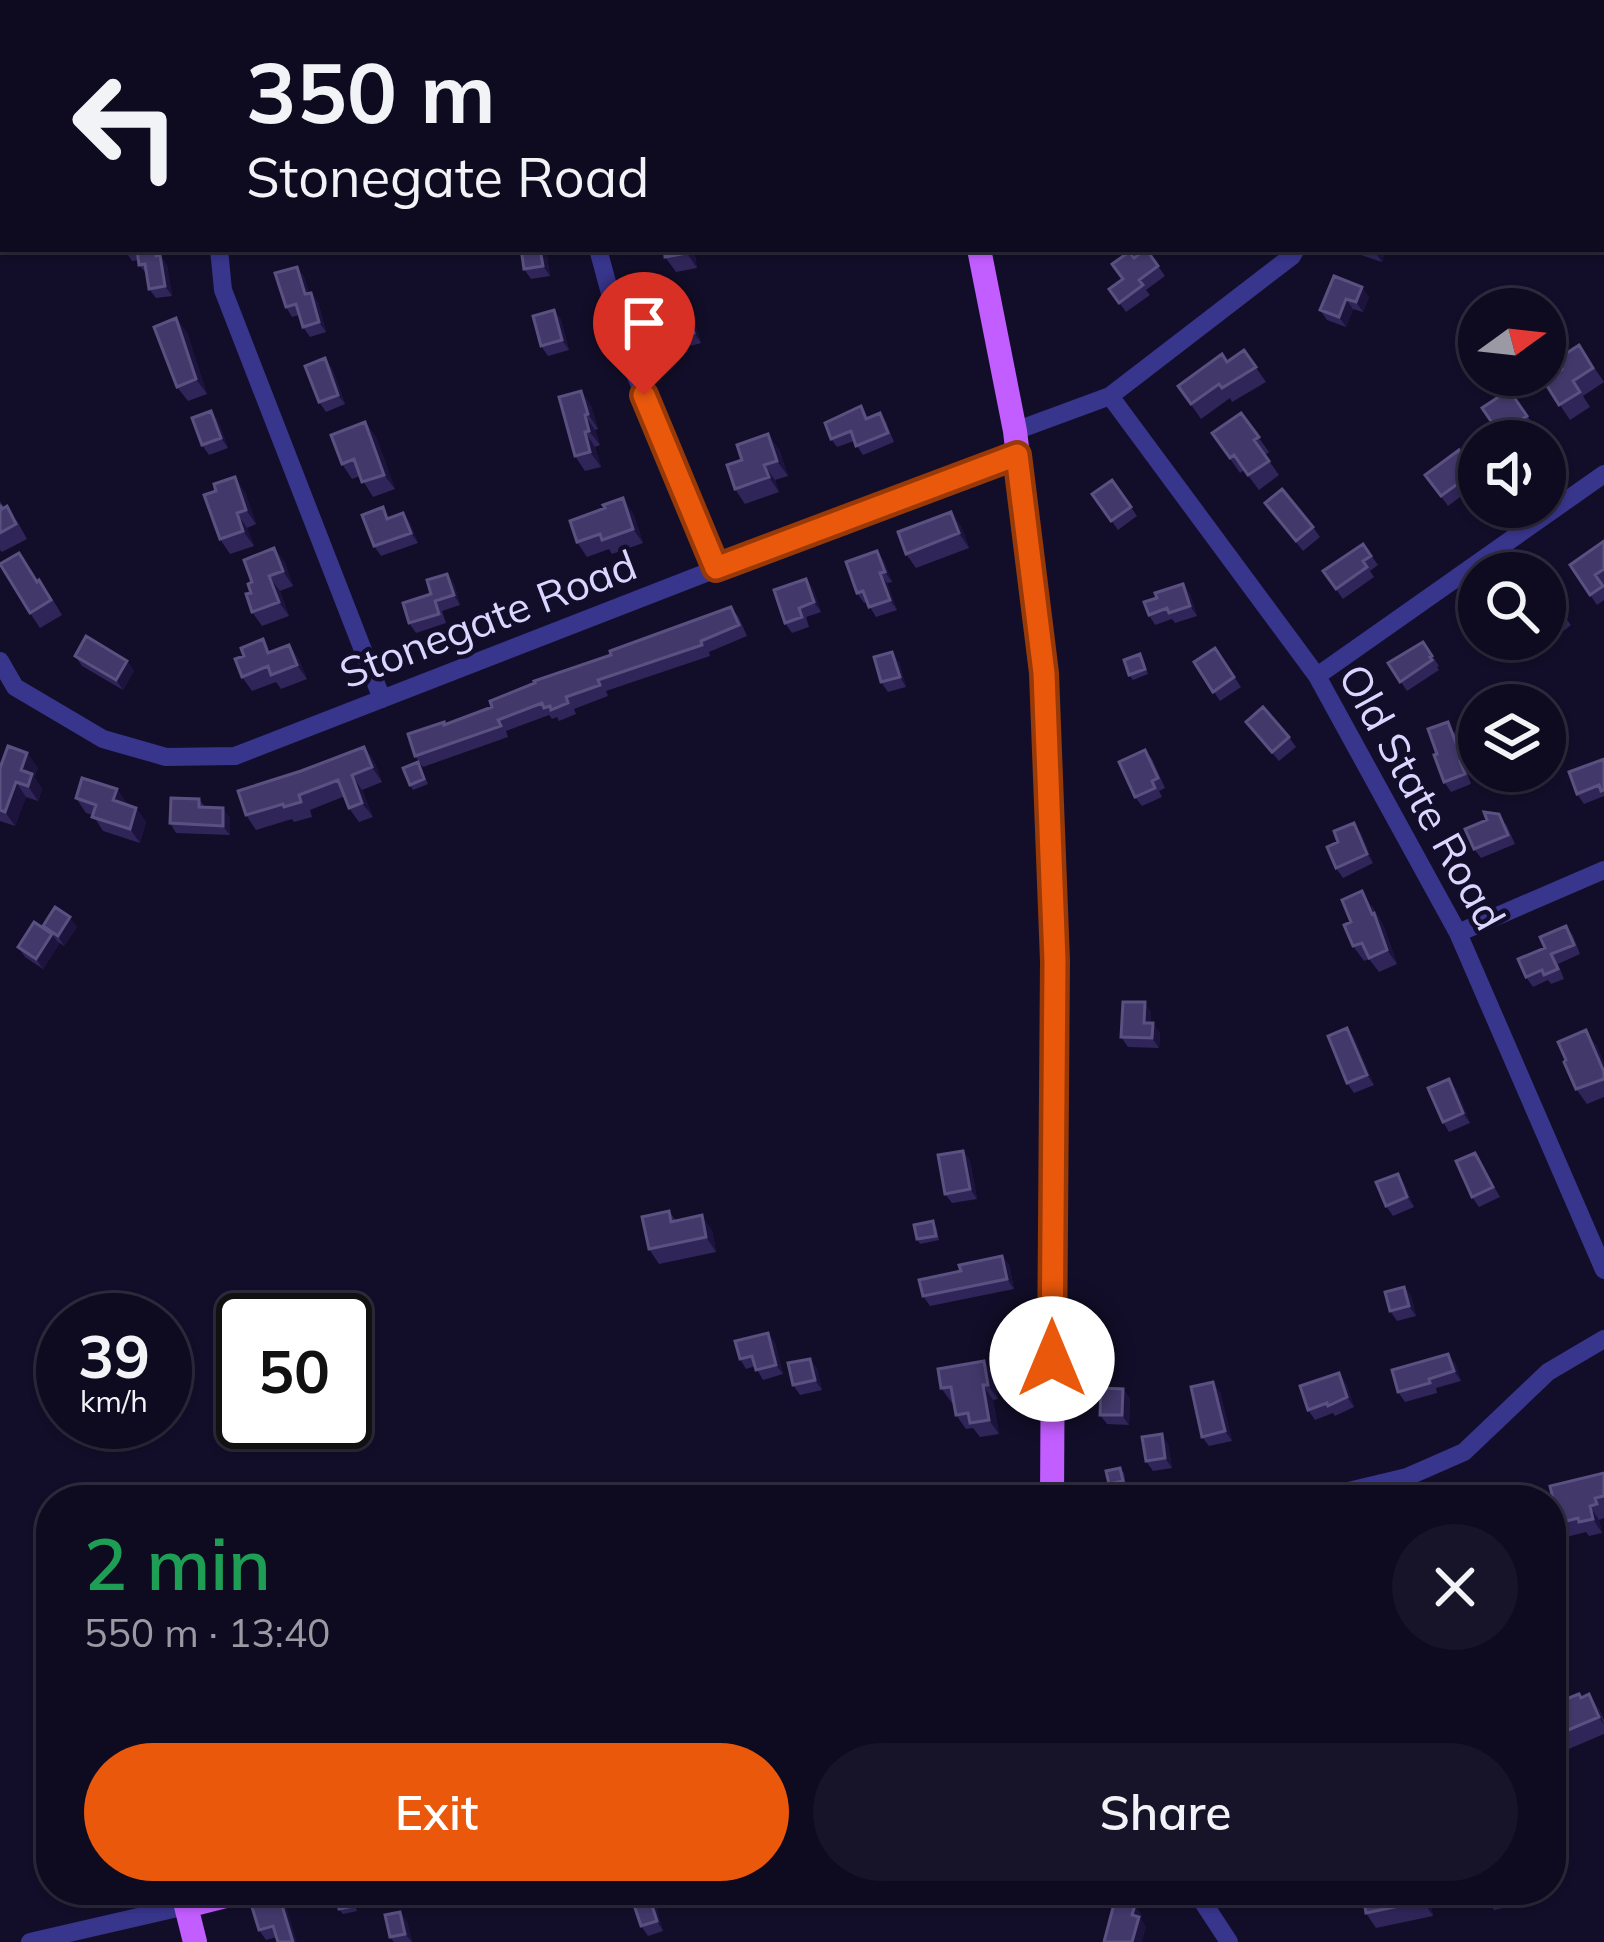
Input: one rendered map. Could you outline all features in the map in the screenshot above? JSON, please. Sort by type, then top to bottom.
[{"type":"main road","points":[[980,252],[1016,443],[1044,673],[1055,961],[1052,1485]]},
{"type":"main road","points":[[189,1905],[185,1906],[195,1942]]},
{"type":"street","points":[[219,252],[224,290],[382,699]]},
{"type":"street","points":[[599,252],[626,352],[716,568]]},
{"type":"street","name":"Stonegate Road","points":[[0,661],[15,687],[103,739],[166,757],[235,756],[716,568],[1016,443],[1110,396],[1294,252]]},
{"type":"street","name":"Old State Road","points":[[1110,396],[1317,676],[1458,933],[1604,1270]]},
{"type":"street","points":[[1317,676],[1604,473]]},
{"type":"street","points":[[0,702],[15,687]]},
{"type":"street","points":[[1458,933],[1604,870]]},
{"type":"street","points":[[1373,1485],[1406,1477],[1464,1452],[1548,1372],[1604,1339]]},
{"type":"street","points":[[1205,1905],[1228,1942]]},
{"type":"street","points":[[30,1942],[185,1906]]},
{"type":"building","points":[[137,252],[160,255],[165,286],[149,289],[145,264],[139,265]]},
{"type":"building","points":[[521,252],[541,252],[543,266],[524,269]]},
{"type":"building","points":[[1129,252],[1134,258],[1148,252],[1158,266],[1119,303],[1109,289],[1123,279],[1112,264]]},
{"type":"building","points":[[297,267],[319,322],[303,327],[296,304],[286,307],[275,273]]},
{"type":"building","points":[[1334,276],[1362,287],[1356,302],[1346,299],[1339,317],[1320,310]]},
{"type":"building","points":[[683,298],[694,333],[672,339],[661,304]]},
{"type":"building","points":[[554,310],[562,340],[541,346],[533,316]]},
{"type":"building","points":[[176,318],[196,379],[177,387],[154,327]]},
{"type":"building","points":[[1579,345],[1593,368],[1573,381],[1580,392],[1559,405],[1553,396],[1566,396],[1566,353]]},
{"type":"building","points":[[1244,350],[1256,367],[1191,404],[1178,386],[1222,354],[1227,362]]},
{"type":"building","points":[[325,358],[338,395],[319,402],[305,366]]},
{"type":"building","points":[[581,391],[590,452],[575,456],[559,397]]},
{"type":"building","points":[[1500,396],[1513,396],[1527,416],[1490,420],[1482,408]]},
{"type":"building","points":[[861,406],[866,419],[880,413],[888,433],[856,446],[851,431],[831,439],[825,423]]},
{"type":"building","points":[[211,411],[221,438],[202,445],[192,418]]},
{"type":"building","points":[[1241,413],[1269,461],[1248,475],[1212,433]]},
{"type":"building","points":[[365,422],[384,475],[362,482],[354,459],[342,464],[331,435]]},
{"type":"building","points":[[768,434],[777,461],[764,465],[769,477],[735,489],[727,465],[742,460],[737,445]]},
{"type":"building","points":[[1458,451],[1458,484],[1441,496],[1425,475]]},
{"type":"building","points":[[235,477],[246,510],[237,513],[243,531],[220,539],[204,495],[216,491],[214,484]]},
{"type":"building","points":[[1112,480],[1131,507],[1111,521],[1092,494]]},
{"type":"building","points":[[1282,489],[1313,527],[1296,541],[1265,503]]},
{"type":"building","points":[[623,498],[633,529],[602,540],[600,534],[577,542],[570,521]]},
{"type":"building","points":[[0,505],[2,509],[7,506],[16,524],[0,533]]},
{"type":"building","points":[[383,507],[387,519],[403,513],[411,533],[374,546],[362,515]]},
{"type":"building","points":[[951,512],[959,533],[906,554],[898,532]]},
{"type":"building","points":[[1604,541],[1604,569],[1595,575],[1603,586],[1590,595],[1570,565]]},
{"type":"building","points":[[1363,544],[1371,556],[1363,561],[1367,567],[1336,589],[1323,571]]},
{"type":"building","points":[[274,548],[283,571],[269,576],[279,602],[252,612],[246,594],[251,593],[248,584],[252,582],[244,560]]},
{"type":"building","points":[[877,551],[890,600],[869,607],[863,591],[857,593],[846,562]]},
{"type":"building","points":[[19,553],[51,600],[30,613],[0,564]]},
{"type":"building","points":[[447,574],[454,595],[435,601],[439,614],[409,623],[403,603],[431,594],[427,580]]},
{"type":"building","points":[[806,579],[814,602],[799,608],[802,617],[785,623],[774,590]]},
{"type":"building","points":[[1183,584],[1190,606],[1149,615],[1144,602]]},
{"type":"building","points":[[731,607],[739,625],[701,641],[702,645],[598,680],[600,685],[566,697],[568,703],[551,710],[542,703],[498,720],[501,726],[415,756],[408,734],[492,707],[490,701],[534,681]]},
{"type":"building","points":[[86,636],[127,661],[116,680],[75,656]]},
{"type":"building","points":[[263,639],[268,653],[289,645],[297,665],[271,675],[268,666],[242,677],[235,659],[244,656],[241,648]]},
{"type":"building","points":[[1423,642],[1432,660],[1400,682],[1388,663]]},
{"type":"building","points":[[1215,648],[1234,677],[1213,692],[1194,662]]},
{"type":"building","points":[[892,652],[900,677],[881,682],[874,657]]},
{"type":"building","points":[[1140,654],[1145,669],[1129,675],[1124,660]]},
{"type":"building","points":[[1263,707],[1289,737],[1272,752],[1246,722]]},
{"type":"building","points":[[1448,722],[1458,742],[1458,777],[1444,782],[1428,729]]},
{"type":"building","points":[[8,746],[27,753],[21,770],[32,774],[28,786],[16,782],[5,812],[0,810],[0,768]]},
{"type":"building","points":[[364,747],[372,767],[352,775],[362,803],[349,808],[338,780],[299,795],[301,802],[246,815],[238,791]]},
{"type":"building","points":[[1145,750],[1158,778],[1152,781],[1155,788],[1135,797],[1119,762]]},
{"type":"building","points":[[1604,759],[1604,790],[1599,785],[1577,794],[1569,772]]},
{"type":"building","points":[[418,762],[424,779],[410,785],[403,768]]},
{"type":"building","points":[[82,778],[117,789],[113,800],[136,808],[130,829],[92,817],[96,805],[76,798]]},
{"type":"building","points":[[171,798],[199,799],[199,807],[223,808],[223,826],[170,823]]},
{"type":"building","points":[[1484,812],[1499,814],[1508,835],[1474,849],[1465,829],[1487,820]]},
{"type":"building","points":[[1354,823],[1367,854],[1336,868],[1327,847],[1338,842],[1334,831]]},
{"type":"building","points":[[1362,891],[1387,950],[1369,958],[1362,943],[1353,946],[1344,925],[1351,922],[1342,900]]},
{"type":"building","points":[[55,907],[70,917],[58,936],[43,926]]},
{"type":"building","points":[[34,922],[52,934],[36,959],[18,947]]},
{"type":"building","points":[[1566,926],[1574,945],[1551,954],[1558,969],[1526,977],[1518,959],[1545,948],[1540,937]]},
{"type":"building","points":[[1123,1002],[1145,1002],[1144,1023],[1153,1023],[1152,1038],[1121,1037]]},
{"type":"building","points":[[1347,1028],[1367,1075],[1347,1083],[1328,1036]]},
{"type":"building","points":[[1586,1030],[1604,1079],[1576,1089],[1558,1042]]},
{"type":"building","points":[[1449,1079],[1463,1113],[1443,1122],[1428,1088]]},
{"type":"building","points":[[963,1151],[970,1189],[945,1194],[938,1155]]},
{"type":"building","points":[[1475,1153],[1493,1187],[1472,1197],[1456,1161]]},
{"type":"building","points":[[1398,1174],[1407,1197],[1386,1206],[1376,1182]]},
{"type":"building","points":[[669,1211],[671,1222],[702,1215],[706,1237],[649,1249],[642,1217]]},
{"type":"building","points":[[933,1221],[936,1236],[917,1239],[914,1225]]},
{"type":"building","points":[[1002,1256],[1007,1279],[923,1296],[919,1280]]},
{"type":"building","points":[[1404,1287],[1409,1306],[1390,1311],[1385,1292]]},
{"type":"building","points":[[768,1333],[776,1365],[756,1370],[752,1356],[740,1359],[735,1341]]},
{"type":"building","points":[[1448,1354],[1454,1371],[1398,1392],[1392,1370]]},
{"type":"building","points":[[810,1359],[815,1380],[793,1385],[788,1363]]},
{"type":"building","points":[[984,1361],[989,1420],[970,1423],[968,1413],[956,1415],[951,1387],[941,1388],[938,1369]]},
{"type":"building","points":[[1339,1373],[1347,1397],[1308,1410],[1300,1386]]},
{"type":"building","points":[[1213,1382],[1225,1431],[1202,1437],[1191,1387]]},
{"type":"building","points":[[1101,1388],[1123,1389],[1122,1415],[1100,1415]]},
{"type":"building","points":[[1162,1434],[1165,1458],[1146,1461],[1142,1437]]},
{"type":"building","points":[[1120,1468],[1123,1481],[1109,1484],[1106,1471]]},
{"type":"building","points":[[1604,1473],[1604,1496],[1595,1498],[1597,1504],[1590,1506],[1593,1519],[1566,1521],[1566,1485],[1554,1485]]},
{"type":"building","points":[[1589,1694],[1599,1717],[1566,1731],[1566,1699]]},
{"type":"building","points":[[282,1905],[293,1942],[278,1942],[273,1926],[259,1930],[252,1907]]},
{"type":"building","points":[[634,1905],[652,1905],[657,1921],[641,1926]]},
{"type":"building","points":[[1114,1905],[1135,1905],[1132,1915],[1139,1917],[1132,1942],[1104,1942]]},
{"type":"building","points":[[1365,1905],[1404,1905],[1366,1913]]},
{"type":"building","points":[[400,1912],[405,1934],[390,1937],[385,1915]]},
{"type":"route","points":[[644,395],[716,568],[1017,455],[1044,673],[1055,961],[1052,1359]]}]
